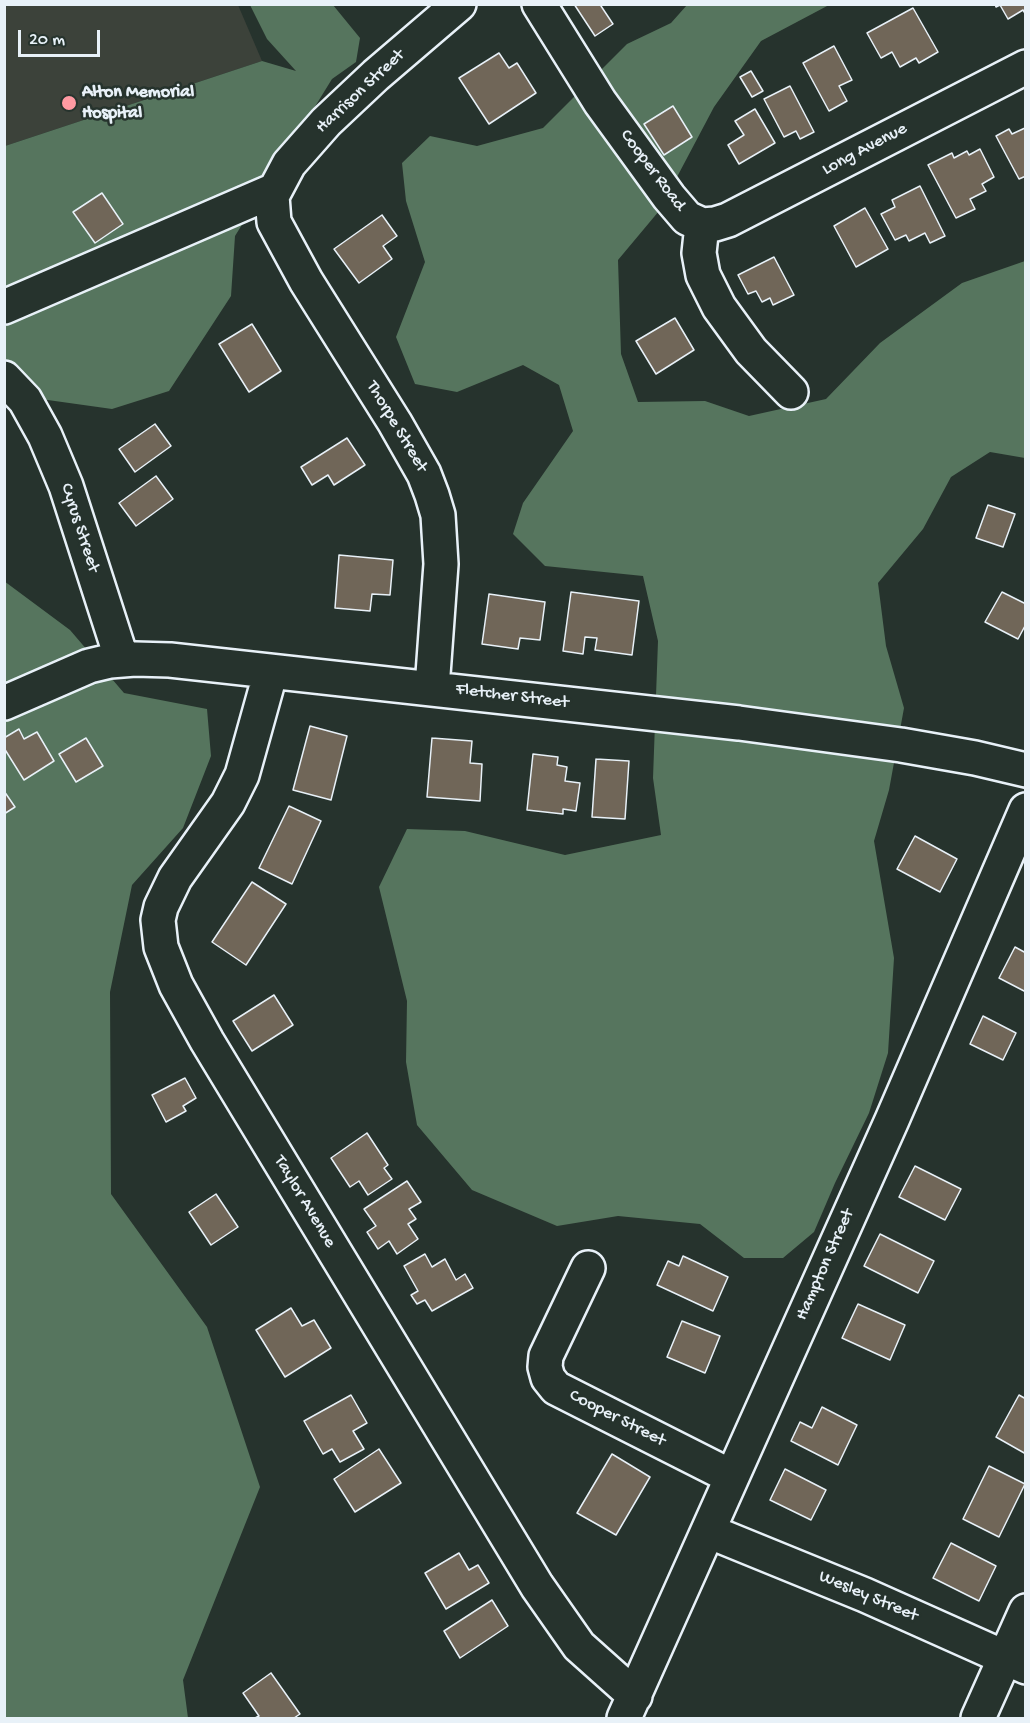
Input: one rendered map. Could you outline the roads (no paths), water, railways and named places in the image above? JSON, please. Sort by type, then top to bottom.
[{"type":"street","name":"Harrison Street","points":[[275,190],[289,164],[326,122],[376,75],[459,4]]},
{"type":"street","name":"Cooper Road","points":[[539,4],[600,102],[669,197],[687,218],[702,225],[699,253],[703,275],[719,307],[751,351],[791,392]]},
{"type":"street","name":"Long Avenue","points":[[702,225],[715,224],[739,215],[1026,67]]},
{"type":"street","points":[[4,308],[275,190]]},
{"type":"street","name":"Thorpe Street","points":[[275,190],[272,196],[273,222],[306,281],[395,423],[424,474],[432,495],[438,515],[441,564],[432,688]]},
{"type":"street","name":"Cyrus Street","points":[[15,389],[45,436],[66,486],[122,660]]},
{"type":"street","name":"Fletcher Street","points":[[4,703],[89,666],[122,660],[170,660],[739,723],[901,745],[1026,770]]},
{"type":"street","name":"Taylor Avenue","points":[[271,670],[242,776],[228,803],[175,878],[161,907],[158,920],[161,947],[176,985],[207,1041],[537,1586],[579,1646],[630,1707]]},
{"type":"street","name":"Hampton Street","points":[[630,1707],[892,1120],[1026,810]]},
{"type":"street","name":"Cooper Street","points":[[588,1268],[546,1356],[545,1367],[548,1378],[556,1388],[732,1477]]},
{"type":"street","name":"Wesley Street","points":[[708,1531],[865,1595],[1015,1663]]},
{"type":"street","points":[[978,1719],[1015,1663],[1026,1611]]},
{"type":"place","name":"Alton Memorial Hospital","points":[[69,103]]}]
